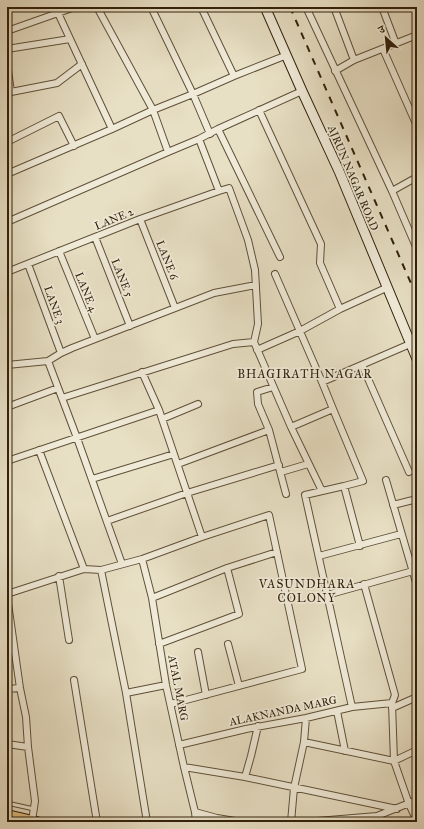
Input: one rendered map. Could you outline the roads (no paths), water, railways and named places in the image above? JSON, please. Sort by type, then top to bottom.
[{"type":"main road","points":[[7,815],[35,821]]},
{"type":"street","points":[[7,31],[75,7]]},
{"type":"street","points":[[97,7],[153,110],[168,152]]},
{"type":"street","points":[[151,7],[193,94],[210,134]]},
{"type":"street","points":[[201,7],[234,76]]},
{"type":"street","name":"AJRUN NAGAR ROAD","points":[[265,7],[339,171],[386,288],[417,359]]},
{"type":"street","points":[[306,7],[414,235],[417,249]]},
{"type":"street","points":[[334,7],[354,60]]},
{"type":"street","points":[[382,7],[396,44]]},
{"type":"street","points":[[58,13],[112,129]]},
{"type":"street","points":[[335,71],[354,60],[417,35]]},
{"type":"street","points":[[7,49],[70,40]]},
{"type":"street","points":[[383,49],[417,126]]},
{"type":"street","points":[[8,172],[74,146],[153,110],[287,55]]},
{"type":"street","points":[[7,64],[11,92],[57,83],[82,64]]},
{"type":"street","points":[[7,222],[199,139],[302,91]]},
{"type":"street","points":[[259,110],[321,244],[320,263],[340,309]]},
{"type":"street","points":[[7,142],[59,116],[74,146]]},
{"type":"street","points":[[218,129],[280,257]]},
{"type":"street","points":[[199,139],[219,191]]},
{"type":"street","points":[[392,191],[417,177]]},
{"type":"street","name":"LANE 2","points":[[7,272],[140,219],[229,188],[248,240],[255,270],[256,285]]},
{"type":"street","name":"LANE 6","points":[[140,219],[175,308]]},
{"type":"street","name":"LANE 5","points":[[95,237],[130,326]]},
{"type":"street","name":"LANE 4","points":[[59,252],[95,339]]},
{"type":"street","name":"LANE 3","points":[[28,264],[61,353]]},
{"type":"street","points":[[275,274],[363,480],[305,495],[352,707]]},
{"type":"street","points":[[7,365],[48,361],[61,353],[95,339],[214,293],[256,285],[258,324],[254,342],[291,427],[322,491]]},
{"type":"street","points":[[257,350],[300,331],[340,309],[386,288]]},
{"type":"street","points":[[62,398],[233,344],[254,342]]},
{"type":"street","points":[[322,382],[410,344]]},
{"type":"street","points":[[48,361],[122,564]]},
{"type":"street","points":[[362,365],[408,472]]},
{"type":"street","points":[[142,372],[160,410],[202,537]]},
{"type":"street","points":[[273,387],[257,392],[258,404],[269,430],[286,494]]},
{"type":"street","points":[[7,407],[58,388]]},
{"type":"street","points":[[162,419],[198,404]]},
{"type":"street","points":[[291,427],[333,409]]},
{"type":"street","points":[[7,461],[160,410]]},
{"type":"street","points":[[178,464],[269,430]]},
{"type":"street","points":[[39,450],[84,569]]},
{"type":"street","points":[[92,479],[174,454]]},
{"type":"street","points":[[281,472],[308,464]]},
{"type":"street","points":[[107,521],[187,493],[279,465]]},
{"type":"street","points":[[386,480],[417,586]]},
{"type":"street","points":[[344,486],[360,546]]},
{"type":"street","points":[[393,505],[417,499]]},
{"type":"street","points":[[35,821],[35,801],[28,747],[26,717],[10,642],[7,595],[59,576],[84,569],[101,570],[142,558],[269,515],[302,669],[171,704]]},
{"type":"street","points":[[319,556],[401,534]]},
{"type":"street","points":[[152,598],[227,568],[277,552]]},
{"type":"street","name":"ATAL MARG","points":[[142,558],[152,598],[166,685],[196,822]]},
{"type":"street","points":[[160,644],[239,614],[227,568]]},
{"type":"street","points":[[101,570],[126,693],[147,822]]},
{"type":"street","points":[[328,594],[413,571]]},
{"type":"street","points":[[59,576],[69,640]]},
{"type":"street","points":[[364,584],[395,695],[392,705],[394,761],[409,804],[417,821]]},
{"type":"street","points":[[228,644],[239,686]]},
{"type":"street","points":[[198,652],[206,694]]},
{"type":"street","points":[[74,680],[97,822]]},
{"type":"street","points":[[126,693],[166,685]]},
{"type":"street","points":[[7,689],[20,688]]},
{"type":"street","name":"ALAKNANDA MARG","points":[[179,744],[352,707],[392,705],[417,697]]},
{"type":"street","points":[[337,711],[345,751]]},
{"type":"street","points":[[291,822],[294,788],[304,742],[306,718]]},
{"type":"street","points":[[245,777],[252,756],[258,726]]},
{"type":"street","points":[[304,742],[394,761],[417,750]]},
{"type":"street","points":[[7,744],[28,747]]},
{"type":"street","points":[[184,767],[245,777],[397,809]]},
{"type":"street","points":[[305,822],[377,816],[417,800]]},
{"type":"street","points":[[195,812],[241,822]]},
{"type":"lane","points":[[7,803],[34,809]]},
{"type":"railway","points":[[290,7],[417,297]]},
{"type":"district","name":"BHAGIRATH NAGAR","points":[[305,374]]},
{"type":"district","name":"VASUNDHARA COLONY","points":[[307,591]]}]
